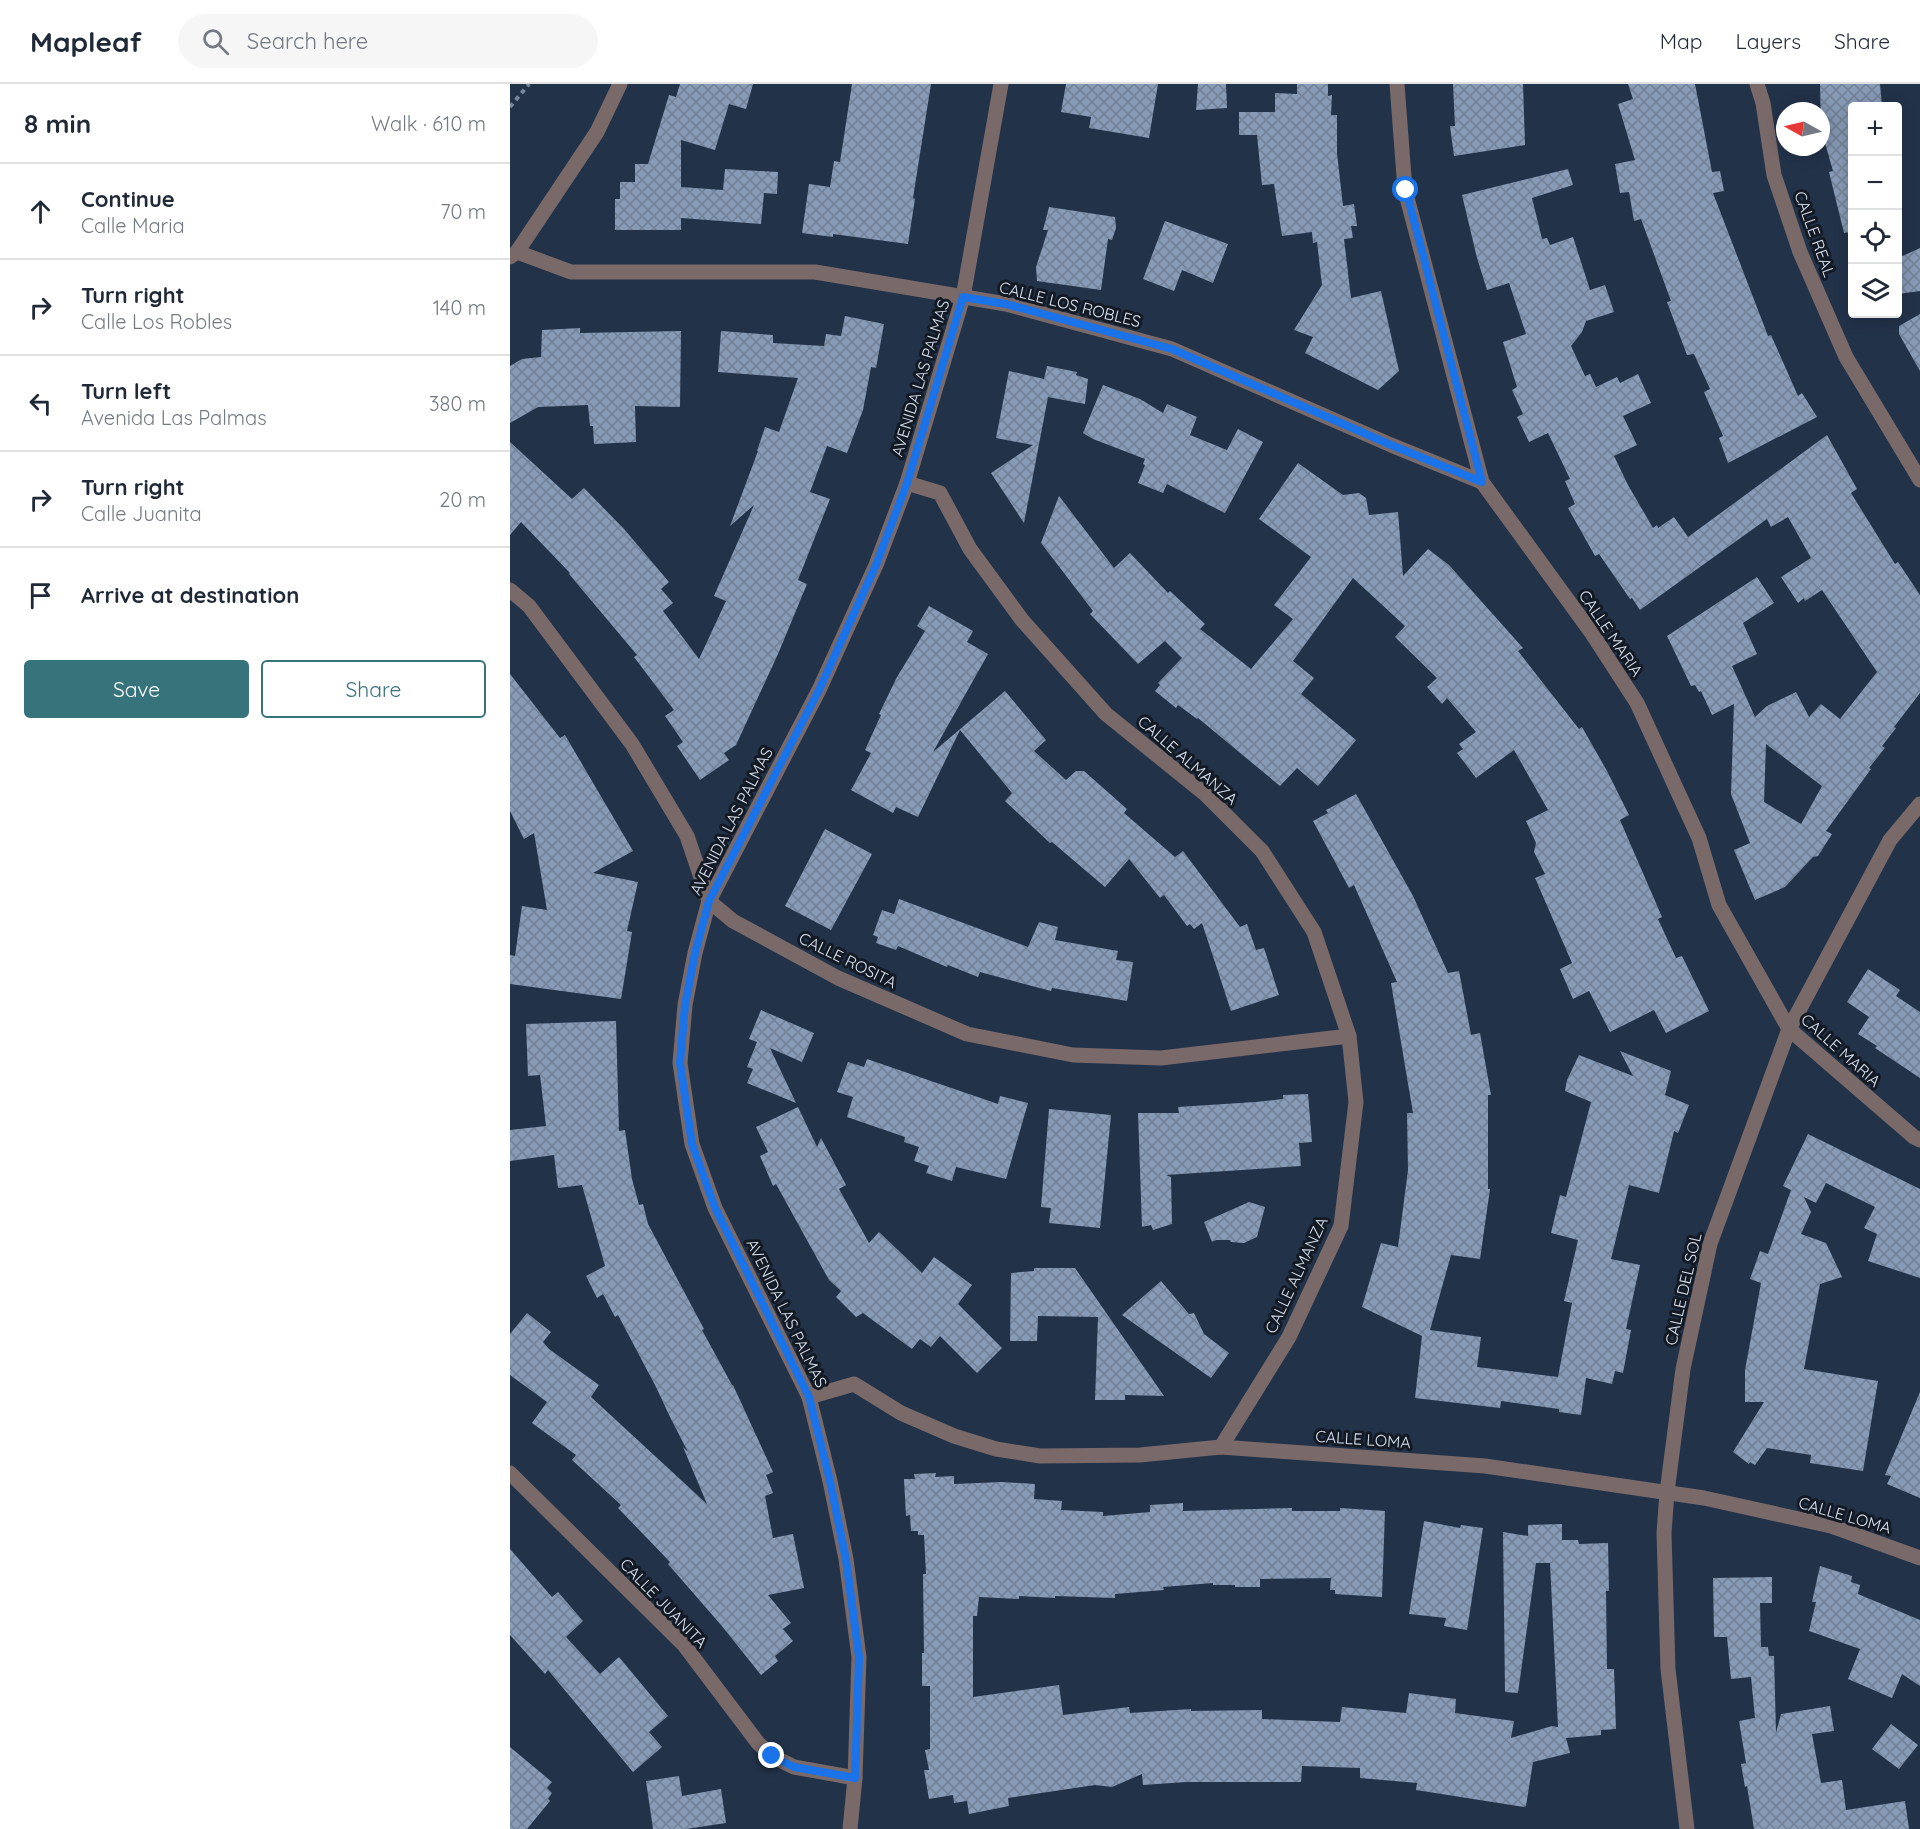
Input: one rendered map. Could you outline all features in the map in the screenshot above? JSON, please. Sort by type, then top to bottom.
[{"type":"street","points":[[514,255],[597,132],[620,84]]},
{"type":"street","name":"AVENIDA LAS PALMAS","points":[[850,1829],[855,1778],[859,1657],[846,1560],[830,1481],[809,1397],[715,1208],[692,1144],[680,1063],[685,1005],[695,953],[709,901],[819,690],[876,565],[907,483],[963,297],[1001,84]]},
{"type":"street","name":"CALLE MARIA","points":[[1397,84],[1406,190],[1482,482],[1591,632],[1637,703],[1699,838],[1719,904],[1789,1029],[1920,1140]]},
{"type":"street","name":"CALLE REAL","points":[[1757,84],[1774,175],[1800,252],[1846,357],[1920,480]]},
{"type":"street","name":"CALLE LOS ROBLES","points":[[514,255],[571,272],[815,272],[1006,304],[1172,349],[1391,445],[1482,482]]},
{"type":"street","name":"CALLE ALMANZA","points":[[907,483],[940,493],[970,549],[1022,620],[1106,714],[1205,794],[1262,851],[1314,932],[1349,1036],[1356,1102],[1341,1226],[1289,1337],[1221,1447]]},
{"type":"street","points":[[510,590],[529,606],[632,744],[687,836],[709,901]]},
{"type":"street","name":"CALLE DEL SOL","points":[[1687,1829],[1668,1669],[1664,1533],[1683,1369],[1710,1244],[1789,1029],[1890,840],[1920,804]]},
{"type":"street","name":"CALLE ROSITA","points":[[709,901],[733,921],[838,978],[967,1034],[1073,1055],[1161,1058],[1349,1036]]},
{"type":"street","name":"CALLE LOMA","points":[[809,1397],[854,1384],[901,1413],[954,1436],[996,1449],[1040,1456],[1140,1455],[1221,1447],[1485,1466],[1667,1492],[1831,1526],[1920,1558]]},
{"type":"street","name":"CALLE JUANITA","points":[[510,1473],[684,1645],[758,1743],[772,1756],[794,1767],[855,1778]]},
{"type":"path","points":[[510,107],[529,84]]},
{"type":"building","points":[[680,84],[753,84],[746,109],[729,104],[715,150],[681,140],[681,187],[723,190],[725,169],[778,172],[777,194],[764,193],[761,224],[681,218],[681,230],[615,230],[615,199],[620,199],[620,182],[635,182],[635,164],[648,164],[669,95],[676,97]]},
{"type":"building","points":[[852,84],[931,84],[908,244],[833,234],[833,237],[802,233],[809,184],[830,187],[834,161],[840,162]]},
{"type":"building","points":[[1066,84],[1158,84],[1149,138],[1089,128],[1091,117],[1061,112]]},
{"type":"building","points":[[1198,84],[1226,84],[1227,108],[1196,110]]},
{"type":"building","points":[[1297,84],[1328,84],[1328,96],[1332,95],[1331,115],[1337,115],[1337,153],[1343,206],[1354,204],[1357,226],[1351,226],[1353,238],[1344,239],[1351,298],[1381,291],[1399,371],[1378,390],[1305,353],[1313,337],[1294,330],[1322,285],[1317,242],[1313,243],[1312,232],[1282,236],[1274,184],[1262,185],[1257,135],[1239,135],[1239,112],[1275,112],[1275,93],[1297,94]]},
{"type":"building","points":[[1453,84],[1523,84],[1525,145],[1454,156],[1450,126],[1455,126]]},
{"type":"building","points":[[1628,84],[1695,84],[1712,172],[1720,171],[1724,191],[1713,193],[1768,336],[1771,335],[1798,396],[1802,393],[1817,417],[1728,463],[1719,438],[1723,436],[1704,392],[1710,389],[1694,354],[1687,355],[1667,302],[1671,301],[1641,219],[1634,221],[1629,192],[1620,193],[1615,164],[1635,160],[1618,104],[1633,99]]},
{"type":"building","points":[[1820,84],[1880,84],[1882,102],[1848,102],[1848,232],[1844,233],[1829,172],[1833,171],[1829,156],[1830,102],[1820,102]]},
{"type":"building","points":[[1568,169],[1573,185],[1532,198],[1542,239],[1547,238],[1550,245],[1573,237],[1590,290],[1605,285],[1614,312],[1586,321],[1582,332],[1571,346],[1585,376],[1590,374],[1596,387],[1617,377],[1620,383],[1638,374],[1651,403],[1623,416],[1637,445],[1614,456],[1653,528],[1657,525],[1658,528],[1674,517],[1688,537],[1827,435],[1857,489],[1851,493],[1895,564],[1898,562],[1920,595],[1920,693],[1894,727],[1896,728],[1882,746],[1885,748],[1826,831],[1832,834],[1818,856],[1813,857],[1785,887],[1755,900],[1734,850],[1750,843],[1731,794],[1734,704],[1712,715],[1701,691],[1699,692],[1695,685],[1691,686],[1667,636],[1757,577],[1774,603],[1743,623],[1757,654],[1732,666],[1755,717],[1767,706],[1796,692],[1809,717],[1821,704],[1840,719],[1877,672],[1822,590],[1798,603],[1781,577],[1811,558],[1788,517],[1771,527],[1767,519],[1640,610],[1632,598],[1630,599],[1599,554],[1595,556],[1568,508],[1575,504],[1565,481],[1570,479],[1548,433],[1529,442],[1517,417],[1523,414],[1512,390],[1517,387],[1503,342],[1526,334],[1509,283],[1487,290],[1462,195]],"holes":[[[1766,744],[1822,786],[1801,824],[1764,802]]]},
{"type":"building","points":[[1049,207],[1115,217],[1116,228],[1112,240],[1108,239],[1101,290],[1037,281],[1036,267],[1048,230],[1043,230]]},
{"type":"building","points":[[1165,221],[1228,244],[1213,283],[1182,270],[1174,291],[1143,279]]},
{"type":"building","points":[[1920,248],[1920,291],[1902,293],[1902,256]]},
{"type":"building","points":[[1920,314],[1920,371],[1899,334],[1899,326]]},
{"type":"building","points":[[845,316],[884,324],[876,368],[871,367],[863,410],[847,453],[827,446],[810,492],[830,499],[798,580],[807,584],[778,654],[736,745],[724,753],[729,760],[700,780],[677,746],[683,742],[665,716],[674,710],[634,657],[637,655],[570,573],[521,522],[510,535],[510,442],[572,499],[584,488],[624,529],[669,582],[661,589],[673,603],[663,611],[699,659],[726,601],[714,596],[754,505],[730,526],[765,427],[779,432],[798,378],[718,372],[721,331],[773,335],[773,343],[824,346],[826,334],[841,336]]},
{"type":"building","points":[[580,328],[580,333],[681,331],[680,407],[635,406],[636,442],[594,444],[588,405],[538,407],[510,423],[510,366],[522,359],[541,357],[542,330]]},
{"type":"building","points":[[1047,366],[1077,372],[1076,375],[1088,379],[1085,404],[1048,397],[1024,523],[991,473],[1033,445],[996,438],[1009,371],[1044,379]]},
{"type":"building","points":[[1103,385],[1140,399],[1163,413],[1167,404],[1197,417],[1190,435],[1227,450],[1238,429],[1263,442],[1225,513],[1167,484],[1163,493],[1138,483],[1145,459],[1083,433]]},
{"type":"building","points":[[1298,463],[1343,495],[1359,493],[1366,498],[1369,515],[1398,512],[1403,576],[1428,549],[1449,565],[1523,648],[1518,651],[1579,729],[1582,727],[1607,771],[1629,815],[1620,820],[1662,917],[1658,919],[1676,958],[1682,956],[1709,1011],[1666,1033],[1654,1010],[1610,1032],[1589,991],[1573,999],[1560,969],[1572,963],[1535,878],[1545,874],[1534,852],[1536,843],[1526,821],[1548,810],[1514,750],[1476,778],[1457,753],[1463,749],[1459,744],[1476,732],[1447,698],[1442,704],[1427,687],[1437,678],[1395,637],[1405,626],[1353,578],[1293,661],[1314,678],[1301,694],[1356,740],[1318,786],[1297,768],[1280,786],[1198,718],[1178,705],[1176,708],[1155,691],[1160,685],[1158,683],[1182,658],[1165,641],[1138,664],[1090,614],[1093,611],[1041,543],[1059,496],[1114,568],[1130,553],[1168,593],[1170,591],[1205,624],[1200,629],[1251,669],[1293,619],[1274,605],[1311,557],[1259,519]]},
{"type":"building","points":[[929,606],[973,631],[967,642],[988,654],[933,752],[1005,691],[1046,740],[1034,751],[1066,780],[1076,771],[1084,771],[1127,809],[1124,813],[1175,857],[1183,851],[1240,927],[1247,924],[1256,950],[1264,948],[1279,995],[1231,1011],[1202,923],[1194,929],[1190,924],[1187,926],[1164,895],[1160,898],[1129,859],[1105,887],[1052,842],[1050,843],[1005,801],[1012,793],[960,730],[918,817],[896,807],[893,813],[851,790],[871,753],[865,750],[881,715],[879,714],[897,677],[925,631],[917,626]]},
{"type":"building","points":[[510,674],[560,738],[565,735],[633,851],[593,873],[638,882],[627,931],[632,932],[621,999],[510,984],[510,955],[515,956],[522,906],[547,910],[534,833],[524,839],[510,811]]},
{"type":"building","points":[[1356,794],[1413,896],[1448,973],[1459,971],[1471,1035],[1480,1033],[1491,1095],[1488,1095],[1488,1189],[1490,1189],[1480,1259],[1451,1255],[1430,1330],[1481,1337],[1477,1367],[1558,1377],[1572,1303],[1564,1301],[1578,1240],[1551,1233],[1560,1195],[1566,1197],[1591,1102],[1565,1091],[1567,1080],[1579,1055],[1633,1076],[1620,1051],[1671,1071],[1665,1095],[1689,1105],[1678,1133],[1674,1131],[1659,1193],[1629,1185],[1611,1259],[1640,1265],[1626,1329],[1631,1330],[1623,1373],[1615,1371],[1612,1384],[1586,1378],[1581,1415],[1559,1412],[1559,1409],[1501,1401],[1500,1408],[1415,1398],[1422,1336],[1362,1307],[1381,1243],[1398,1247],[1408,1170],[1407,1113],[1413,1113],[1391,983],[1397,982],[1354,885],[1349,888],[1313,821],[1328,813],[1326,810]]},
{"type":"building","points":[[825,829],[872,854],[831,930],[785,906]]},
{"type":"building","points":[[899,899],[1028,947],[1039,922],[1058,927],[1055,940],[1118,951],[1116,960],[1133,962],[1127,1001],[1052,988],[1051,991],[980,972],[978,977],[948,965],[947,967],[898,946],[896,950],[876,943],[878,937],[873,935],[882,910],[894,914]]},
{"type":"building","points":[[1868,969],[1900,990],[1896,996],[1920,1012],[1920,1078],[1858,1034],[1869,1017],[1847,1002]]},
{"type":"building","points":[[761,1010],[814,1033],[802,1062],[770,1048],[796,1103],[747,1083],[753,1069],[747,1067],[757,1042],[749,1039]]},
{"type":"building","points":[[616,1021],[619,1131],[625,1130],[632,1179],[639,1205],[643,1204],[648,1224],[733,1385],[773,1472],[766,1475],[773,1493],[765,1496],[773,1538],[793,1534],[804,1588],[768,1595],[791,1623],[783,1629],[793,1641],[775,1656],[778,1661],[761,1675],[668,1564],[670,1562],[618,1508],[621,1505],[572,1460],[576,1455],[532,1423],[547,1402],[510,1375],[510,1334],[527,1313],[551,1332],[543,1342],[549,1349],[599,1385],[591,1397],[707,1504],[683,1447],[688,1452],[618,1315],[615,1317],[603,1294],[597,1298],[586,1276],[605,1266],[582,1185],[558,1188],[554,1155],[510,1161],[510,1130],[546,1126],[540,1075],[528,1076],[526,1024]]},
{"type":"building","points":[[867,1059],[998,1104],[1000,1096],[1028,1103],[1006,1179],[956,1167],[952,1181],[926,1173],[929,1166],[914,1161],[919,1147],[904,1142],[905,1137],[847,1117],[853,1097],[837,1092],[848,1062],[864,1067]]},
{"type":"building","points":[[1308,1094],[1312,1142],[1299,1143],[1301,1166],[1166,1175],[1171,1177],[1172,1224],[1153,1230],[1151,1225],[1142,1227],[1138,1113],[1179,1113],[1178,1107],[1255,1102],[1283,1099],[1283,1095]]},
{"type":"building","points":[[798,1107],[817,1147],[821,1138],[846,1185],[839,1189],[869,1243],[879,1232],[922,1273],[934,1257],[972,1285],[958,1304],[1002,1348],[977,1373],[940,1336],[931,1347],[920,1339],[912,1349],[863,1313],[856,1317],[836,1297],[841,1291],[829,1280],[776,1184],[773,1186],[760,1156],[768,1152],[756,1127]]},
{"type":"building","points":[[1049,1109],[1111,1115],[1100,1228],[1049,1223],[1051,1208],[1041,1207]]},
{"type":"building","points":[[1808,1134],[1920,1189],[1920,1278],[1868,1261],[1877,1234],[1864,1228],[1875,1207],[1826,1183],[1816,1203],[1804,1197],[1811,1212],[1801,1234],[1826,1243],[1842,1277],[1820,1284],[1804,1369],[1878,1381],[1863,1471],[1810,1463],[1811,1455],[1767,1448],[1755,1465],[1750,1462],[1749,1464],[1733,1452],[1764,1402],[1745,1402],[1745,1370],[1761,1283],[1750,1279],[1760,1251],[1768,1254],[1791,1190],[1783,1186]]},
{"type":"building","points":[[1249,1202],[1265,1207],[1257,1237],[1244,1243],[1230,1240],[1212,1242],[1204,1222]]},
{"type":"building","points":[[1034,1268],[1075,1268],[1164,1396],[1125,1395],[1125,1400],[1095,1400],[1098,1317],[1038,1316],[1037,1341],[1010,1341],[1011,1273],[1034,1271]]},
{"type":"building","points":[[1161,1281],[1189,1314],[1194,1313],[1204,1334],[1229,1353],[1211,1378],[1122,1315]]},
{"type":"building","points":[[1920,1392],[1920,1498],[1887,1484],[1891,1476],[1885,1475]]},
{"type":"building","points":[[936,1473],[935,1477],[954,1476],[954,1484],[1002,1482],[1035,1484],[1034,1499],[1062,1501],[1061,1510],[1103,1512],[1103,1516],[1150,1512],[1150,1505],[1183,1503],[1183,1511],[1292,1508],[1292,1511],[1340,1511],[1340,1508],[1385,1511],[1382,1597],[1335,1594],[1335,1590],[1330,1590],[1331,1578],[1260,1579],[1260,1587],[1235,1587],[1235,1585],[1213,1585],[1213,1583],[1163,1587],[1164,1590],[1115,1594],[1115,1598],[979,1597],[977,1616],[973,1616],[973,1697],[1059,1685],[1063,1715],[1129,1707],[1130,1713],[1191,1709],[1191,1711],[1262,1710],[1262,1719],[1340,1722],[1342,1707],[1406,1713],[1409,1693],[1456,1699],[1455,1713],[1514,1721],[1511,1738],[1552,1726],[1558,1727],[1550,1563],[1536,1563],[1518,1693],[1505,1692],[1503,1532],[1528,1536],[1528,1525],[1562,1524],[1562,1540],[1578,1540],[1579,1544],[1608,1543],[1607,1669],[1614,1669],[1616,1729],[1601,1730],[1601,1735],[1566,1738],[1570,1753],[1533,1762],[1524,1807],[1416,1790],[1417,1783],[1360,1778],[1360,1768],[1302,1766],[1301,1782],[1186,1782],[1143,1785],[1142,1774],[1112,1787],[1095,1785],[1008,1798],[1009,1806],[969,1814],[967,1801],[954,1803],[953,1795],[929,1799],[924,1770],[929,1770],[925,1750],[930,1749],[930,1686],[922,1686],[923,1574],[926,1574],[924,1535],[918,1535],[918,1531],[911,1531],[910,1515],[906,1516],[904,1479],[915,1479],[914,1474]]},
{"type":"building","points":[[1424,1521],[1460,1528],[1461,1525],[1483,1528],[1467,1630],[1444,1626],[1446,1618],[1409,1614]]},
{"type":"building","points":[[510,1549],[552,1597],[558,1592],[583,1621],[566,1637],[600,1674],[619,1657],[668,1716],[649,1732],[662,1747],[633,1772],[548,1670],[545,1674],[510,1635]]},
{"type":"building","points":[[1820,1566],[1852,1576],[1851,1582],[1860,1585],[1858,1594],[1920,1620],[1920,1686],[1902,1674],[1892,1698],[1848,1679],[1860,1649],[1809,1631],[1816,1602],[1812,1602]]},
{"type":"building","points":[[1772,1577],[1772,1603],[1760,1603],[1761,1647],[1768,1647],[1769,1656],[1774,1656],[1776,1733],[1781,1714],[1830,1706],[1834,1731],[1812,1734],[1821,1783],[1842,1780],[1846,1810],[1905,1801],[1909,1829],[1754,1829],[1741,1764],[1746,1763],[1739,1721],[1755,1718],[1751,1677],[1731,1679],[1727,1637],[1714,1637],[1713,1578]]},
{"type":"building","points":[[1891,1724],[1918,1745],[1899,1769],[1872,1749]]},
{"type":"building","points":[[510,1747],[552,1782],[547,1788],[552,1793],[548,1799],[550,1801],[527,1829],[510,1829]]},
{"type":"building","points":[[679,1776],[682,1796],[721,1789],[726,1823],[686,1829],[653,1829],[646,1781]]},
{"type":"route","points":[[772,1756],[794,1767],[855,1778],[859,1657],[846,1560],[830,1481],[809,1397],[715,1208],[692,1144],[680,1063],[685,1005],[695,953],[709,901],[819,690],[876,565],[907,483],[963,297],[1006,304],[1172,349],[1391,445],[1482,482],[1406,190]]}]
